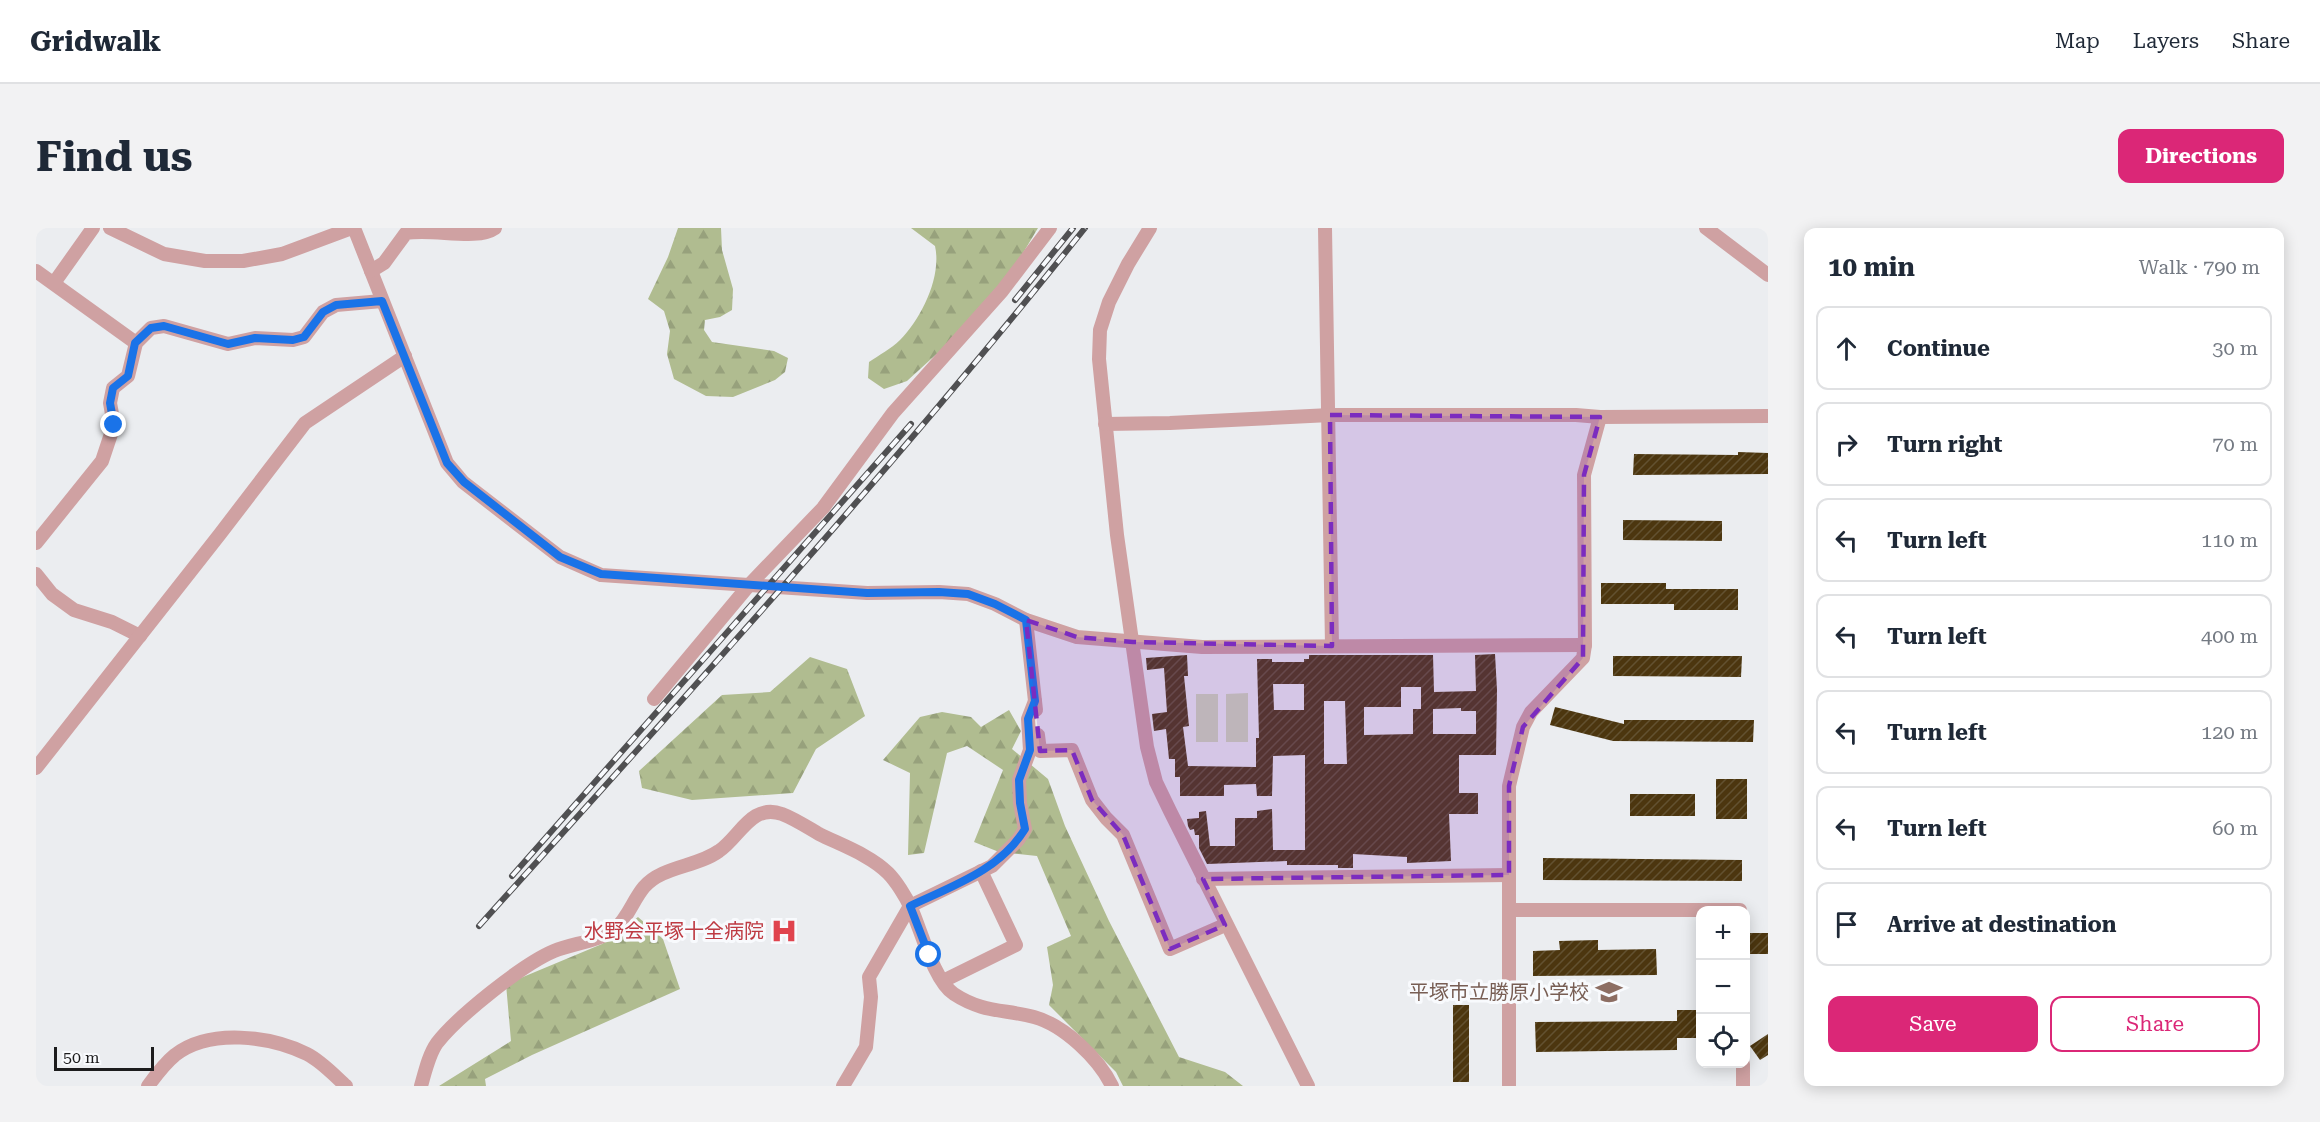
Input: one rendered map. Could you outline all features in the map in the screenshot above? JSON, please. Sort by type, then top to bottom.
[{"type":"street","points":[[54,283],[93,228]]},
{"type":"street","points":[[110,228],[164,254],[205,261],[243,261],[282,254],[353,228],[447,463],[464,482],[560,557],[601,574],[867,593],[968,594],[995,604],[1026,620],[1077,637],[1202,647],[1585,645]]},
{"type":"street","points":[[371,271],[384,263],[406,233],[444,229],[476,235],[495,228]]},
{"type":"street","points":[[654,699],[750,584],[823,508],[893,413],[1002,291],[1050,228]]},
{"type":"street","points":[[1150,228],[1109,302],[1100,330],[1099,359],[1117,535],[1147,747],[1156,782],[1308,1086]]},
{"type":"street","points":[[1325,228],[1330,415],[1332,646]]},
{"type":"street","points":[[1706,228],[1768,275]]},
{"type":"street","points":[[36,271],[135,343]]},
{"type":"street","points":[[36,543],[102,461],[114,425],[110,403],[113,388],[128,376],[135,343],[151,328],[164,326],[228,344],[255,338],[293,340],[304,337],[323,312],[336,305],[382,301]]},
{"type":"street","points":[[36,768],[304,423],[405,356]]},
{"type":"street","points":[[1105,424],[1330,415],[1768,416]]},
{"type":"street","points":[[1509,1086],[1509,786],[1523,728],[1531,712],[1583,658],[1585,645],[1584,475],[1600,417]]},
{"type":"street","points":[[36,574],[52,594],[74,610],[112,622],[140,636]]},
{"type":"street","points":[[1026,620],[1040,751],[1072,750],[1092,800],[1123,835],[1170,950],[1226,925]]},
{"type":"street","points":[[843,1086],[866,1047],[871,997],[869,977],[910,906],[992,866],[1018,840],[1025,829],[1020,803],[1019,780],[1030,750],[1028,719],[1035,701]]},
{"type":"street","points":[[421,1086],[436,1044],[459,1020],[525,966],[555,951],[614,930],[645,887],[658,876],[706,859],[722,849],[746,822],[764,812],[781,814],[867,859],[888,873],[910,906],[929,955],[953,994],[987,1010],[1034,1017],[1054,1025],[1077,1041],[1107,1075],[1112,1086]]},
{"type":"street","points":[[943,981],[1016,945],[981,872]]},
{"type":"street","points":[[1203,879],[1509,875]]},
{"type":"street","points":[[1509,910],[1696,910]]},
{"type":"street","points":[[148,1086],[160,1069],[176,1054],[198,1042],[238,1037],[279,1043],[309,1055],[346,1086]]},
{"type":"street","points":[[1743,1068],[1743,1086]]},
{"type":"highlighted area","points":[[1330,415],[1600,417],[1584,475],[1583,658],[1523,727],[1509,786],[1509,875],[1203,879],[1225,925],[1170,949],[1123,835],[1092,800],[1072,750],[1040,751],[1026,620],[1077,637],[1133,642],[1332,646]]},
{"type":"green space","points":[[678,228],[721,228],[722,250],[733,289],[732,310],[720,317],[705,320],[704,330],[712,342],[774,351],[788,358],[785,372],[775,380],[733,397],[706,396],[674,379],[667,354],[670,331],[664,311],[648,299],[668,257]]},
{"type":"green space","points":[[911,228],[1038,228],[1014,268],[942,349],[907,381],[884,389],[868,378],[869,362],[893,346],[908,331],[922,309],[933,284],[935,246]]},
{"type":"green space","points":[[810,657],[847,669],[865,716],[816,749],[793,793],[692,800],[642,788],[639,771],[722,695],[770,692]]},
{"type":"green space","points":[[1248,693],[1248,742],[1226,742],[1226,694]]},
{"type":"green space","points":[[1196,694],[1218,694],[1218,742],[1196,742]]},
{"type":"green space","points":[[1009,710],[1021,731],[1012,749],[1048,779],[1065,826],[1109,921],[1179,1057],[1225,1072],[1243,1086],[1123,1086],[1116,1072],[1049,1005],[1053,985],[1047,947],[1071,936],[1037,856],[999,852],[974,842],[1003,770],[967,746],[947,753],[924,853],[908,855],[910,773],[883,760],[920,717],[942,712],[971,717],[981,727]]},
{"type":"green space","points":[[638,917],[663,939],[680,989],[532,1055],[485,1079],[486,1086],[439,1086],[511,1041],[506,984],[602,944]]},
{"type":"building","points":[[1738,452],[1768,453],[1768,474],[1633,475],[1634,454],[1738,455]]},
{"type":"building","points":[[1623,520],[1722,521],[1722,541],[1623,540]]},
{"type":"building","points":[[1601,583],[1666,583],[1666,589],[1738,589],[1738,610],[1674,610],[1674,604],[1601,604]]},
{"type":"building","points":[[1495,654],[1496,755],[1459,755],[1459,793],[1478,793],[1478,814],[1449,814],[1451,861],[1407,863],[1407,857],[1353,854],[1353,868],[1338,868],[1338,865],[1287,865],[1287,861],[1207,864],[1199,848],[1199,835],[1195,835],[1194,829],[1190,830],[1188,826],[1187,819],[1199,818],[1199,812],[1206,811],[1210,846],[1235,846],[1235,818],[1257,818],[1257,811],[1272,809],[1273,850],[1305,850],[1305,755],[1273,756],[1272,796],[1257,796],[1256,784],[1224,785],[1224,796],[1180,796],[1180,777],[1175,777],[1175,759],[1169,759],[1166,729],[1154,731],[1152,714],[1167,712],[1164,668],[1147,670],[1146,658],[1187,655],[1188,676],[1184,676],[1189,726],[1183,727],[1188,766],[1256,767],[1256,738],[1259,738],[1257,659],[1272,659],[1272,662],[1304,662],[1304,659],[1309,659],[1309,655],[1433,655],[1434,692],[1476,691],[1475,655]],"holes":[[[1273,684],[1304,684],[1304,710],[1274,710]],[[1401,687],[1421,687],[1421,709],[1413,709],[1413,734],[1364,735],[1364,707],[1401,707]],[[1324,701],[1345,701],[1347,764],[1324,764]],[[1461,708],[1461,711],[1476,711],[1476,734],[1433,734],[1433,709]]]},
{"type":"building","points":[[1613,656],[1742,656],[1741,677],[1613,676]]},
{"type":"building","points":[[1555,707],[1624,724],[1624,720],[1754,720],[1753,742],[1613,741],[1550,725]]},
{"type":"building","points":[[1716,779],[1747,779],[1747,819],[1716,819]]},
{"type":"building","points":[[1630,794],[1695,794],[1695,816],[1630,816]]},
{"type":"building","points":[[1543,858],[1742,860],[1742,881],[1543,880]]},
{"type":"building","points":[[1750,933],[1768,933],[1768,954],[1750,954]]},
{"type":"building","points":[[1598,940],[1598,950],[1656,949],[1657,975],[1533,976],[1533,951],[1560,950],[1559,941]]},
{"type":"building","points":[[1453,1005],[1469,1005],[1469,1082],[1453,1082]]},
{"type":"building","points":[[1677,1010],[1696,1010],[1696,1038],[1677,1038],[1677,1050],[1536,1052],[1535,1022],[1677,1021]]},
{"type":"building","points":[[1768,1034],[1768,1055],[1760,1060],[1750,1046]]},
{"type":"railway","points":[[1015,300],[1073,228]]},
{"type":"railway","points":[[479,926],[711,668],[863,494],[938,407],[1085,228]]},
{"type":"railway","points":[[512,876],[911,424]]},
{"type":"place","name":"水野会平塚十全病院","points":[[784,931]]},
{"type":"place","name":"平塚市立勝原小学校","points":[[1609,992]]},
{"type":"route","points":[[114,425],[110,403],[113,388],[128,376],[135,343],[151,328],[164,326],[228,344],[255,338],[293,340],[304,337],[323,312],[336,305],[382,301],[447,463],[464,482],[560,557],[601,574],[867,593],[968,594],[995,604],[1026,620],[1035,701],[1028,719],[1030,750],[1019,780],[1020,803],[1024,814],[1025,829],[1018,840],[992,866],[910,906],[929,955]]}]
